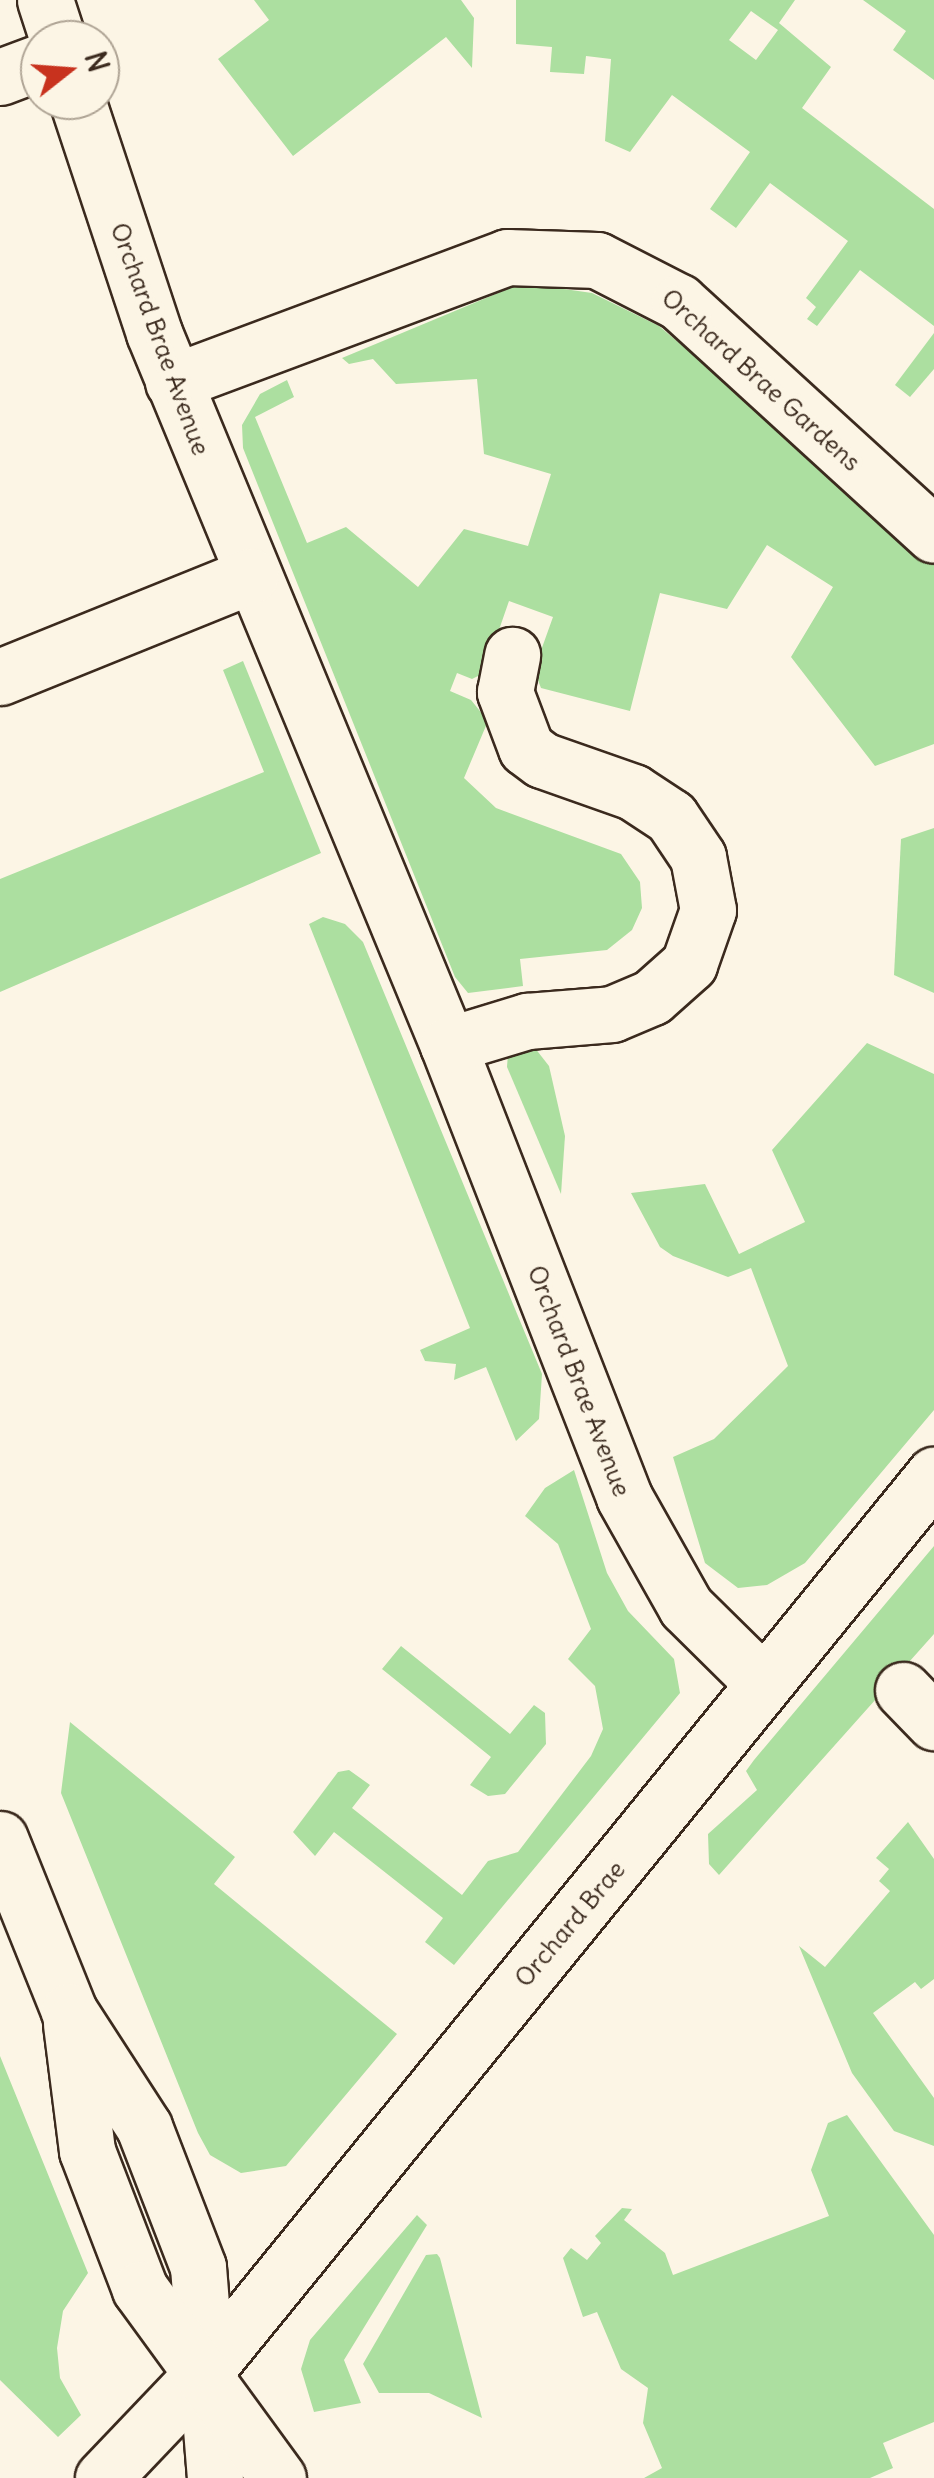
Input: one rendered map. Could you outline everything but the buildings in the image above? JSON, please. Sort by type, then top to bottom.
[{"type":"street","name":"Orchard Brae Avenue","points":[[84,120],[174,382],[250,576],[448,1045],[640,1534],[686,1607],[763,1683]]},
{"type":"street","name":"Orchard Brae Gardens","points":[[174,382],[507,258],[597,260],[679,302],[934,536]]},
{"type":"street","points":[[0,678],[250,576]]},
{"type":"street","points":[[448,1045],[527,1021],[612,1014],[652,997],[688,964],[708,910],[698,857],[671,817],[633,792],[542,760],[526,748],[505,692],[512,655]]},
{"type":"street","name":"Orchard Brae","points":[[102,2478],[204,2372],[934,1475]]},
{"type":"street","points":[[0,1839],[69,2010],[144,2127],[198,2267],[216,2478]]},
{"type":"street","points":[[204,2372],[278,2478]]},
{"type":"green space","points":[[254,0],[461,0],[474,18],[472,68],[446,37],[293,156],[218,59],[269,20]]},
{"type":"green space","points":[[516,0],[795,0],[779,23],[831,67],[802,108],[934,209],[934,326],[860,270],[817,326],[807,319],[816,307],[806,298],[848,241],[770,183],[736,228],[710,209],[750,152],[672,95],[630,152],[605,141],[611,59],[586,56],[584,74],[550,72],[552,47],[516,44]],"holes":[[[751,11],[778,30],[756,60],[729,40]]]},
{"type":"green space","points":[[863,0],[934,0],[934,80],[893,50],[906,31]]},
{"type":"green space","points":[[522,283],[592,293],[659,326],[934,558],[934,744],[875,766],[791,657],[833,587],[767,545],[727,609],[660,593],[630,711],[541,688],[534,670],[553,617],[509,601],[484,673],[472,679],[457,673],[450,691],[471,700],[488,721],[464,778],[496,808],[621,854],[640,882],[642,908],[632,930],[607,950],[520,959],[523,986],[468,993],[455,977],[243,448],[242,425],[260,394],[287,380],[294,397],[255,417],[307,543],[346,527],[418,587],[464,529],[528,546],[551,474],[484,454],[477,379],[396,384],[373,359],[349,364],[342,358]]},
{"type":"green space","points":[[934,333],[934,369],[910,397],[895,385]]},
{"type":"green space","points":[[243,661],[321,853],[0,992],[0,879],[264,772],[223,670]]},
{"type":"green space","points":[[934,828],[934,993],[894,975],[901,839]]},
{"type":"green space","points":[[323,917],[345,924],[363,942],[542,1374],[539,1419],[516,1441],[486,1367],[454,1380],[456,1364],[425,1361],[420,1350],[470,1328],[309,924]]},
{"type":"green space","points":[[531,1043],[549,1066],[565,1136],[561,1194],[507,1067],[508,1053]]},
{"type":"green space","points":[[867,1043],[934,1074],[934,1410],[805,1563],[767,1585],[738,1588],[705,1563],[673,1457],[714,1439],[788,1366],[751,1268],[728,1277],[673,1256],[660,1247],[631,1193],[705,1184],[739,1254],[805,1222],[772,1150]]},
{"type":"green space","points":[[574,1470],[607,1573],[628,1611],[674,1659],[680,1693],[454,1965],[425,1942],[443,1918],[334,1832],[315,1856],[293,1832],[338,1772],[349,1770],[370,1785],[352,1808],[462,1895],[488,1861],[518,1852],[591,1756],[603,1729],[595,1686],[568,1659],[591,1629],[558,1544],[525,1516],[545,1488]]},
{"type":"green space","points":[[934,1546],[934,1634],[719,1875],[709,1864],[708,1834],[757,1790],[746,1771]]},
{"type":"green space","points":[[401,1646],[510,1734],[534,1705],[545,1713],[546,1744],[505,1794],[488,1796],[470,1785],[491,1757],[382,1669]]},
{"type":"green space","points":[[70,1722],[235,1857],[214,1884],[397,2034],[286,2166],[241,2173],[210,2155],[198,2133],[61,1793]]},
{"type":"green space","points":[[908,1822],[934,1859],[934,1979],[921,1989],[915,1982],[873,2013],[934,2098],[934,2146],[894,2131],[852,2073],[799,1946],[825,1967],[890,1891],[879,1881],[889,1869],[876,1858]]},
{"type":"green space","points":[[0,2056],[88,2273],[63,2311],[57,2348],[60,2378],[81,2415],[58,2437],[0,2380]]},
{"type":"green space","points":[[847,2115],[934,2235],[934,2422],[883,2443],[893,2468],[870,2478],[644,2478],[662,2468],[643,2423],[648,2388],[621,2369],[597,2312],[583,2317],[563,2258],[571,2248],[587,2260],[601,2243],[595,2236],[622,2208],[632,2209],[624,2220],[665,2253],[673,2275],[829,2216],[811,2170],[828,2123]]},
{"type":"green space","points":[[417,2215],[427,2225],[344,2360],[361,2403],[314,2412],[301,2369],[310,2340]]},
{"type":"green space","points":[[437,2254],[482,2418],[429,2393],[379,2393],[363,2364],[426,2255]]}]
